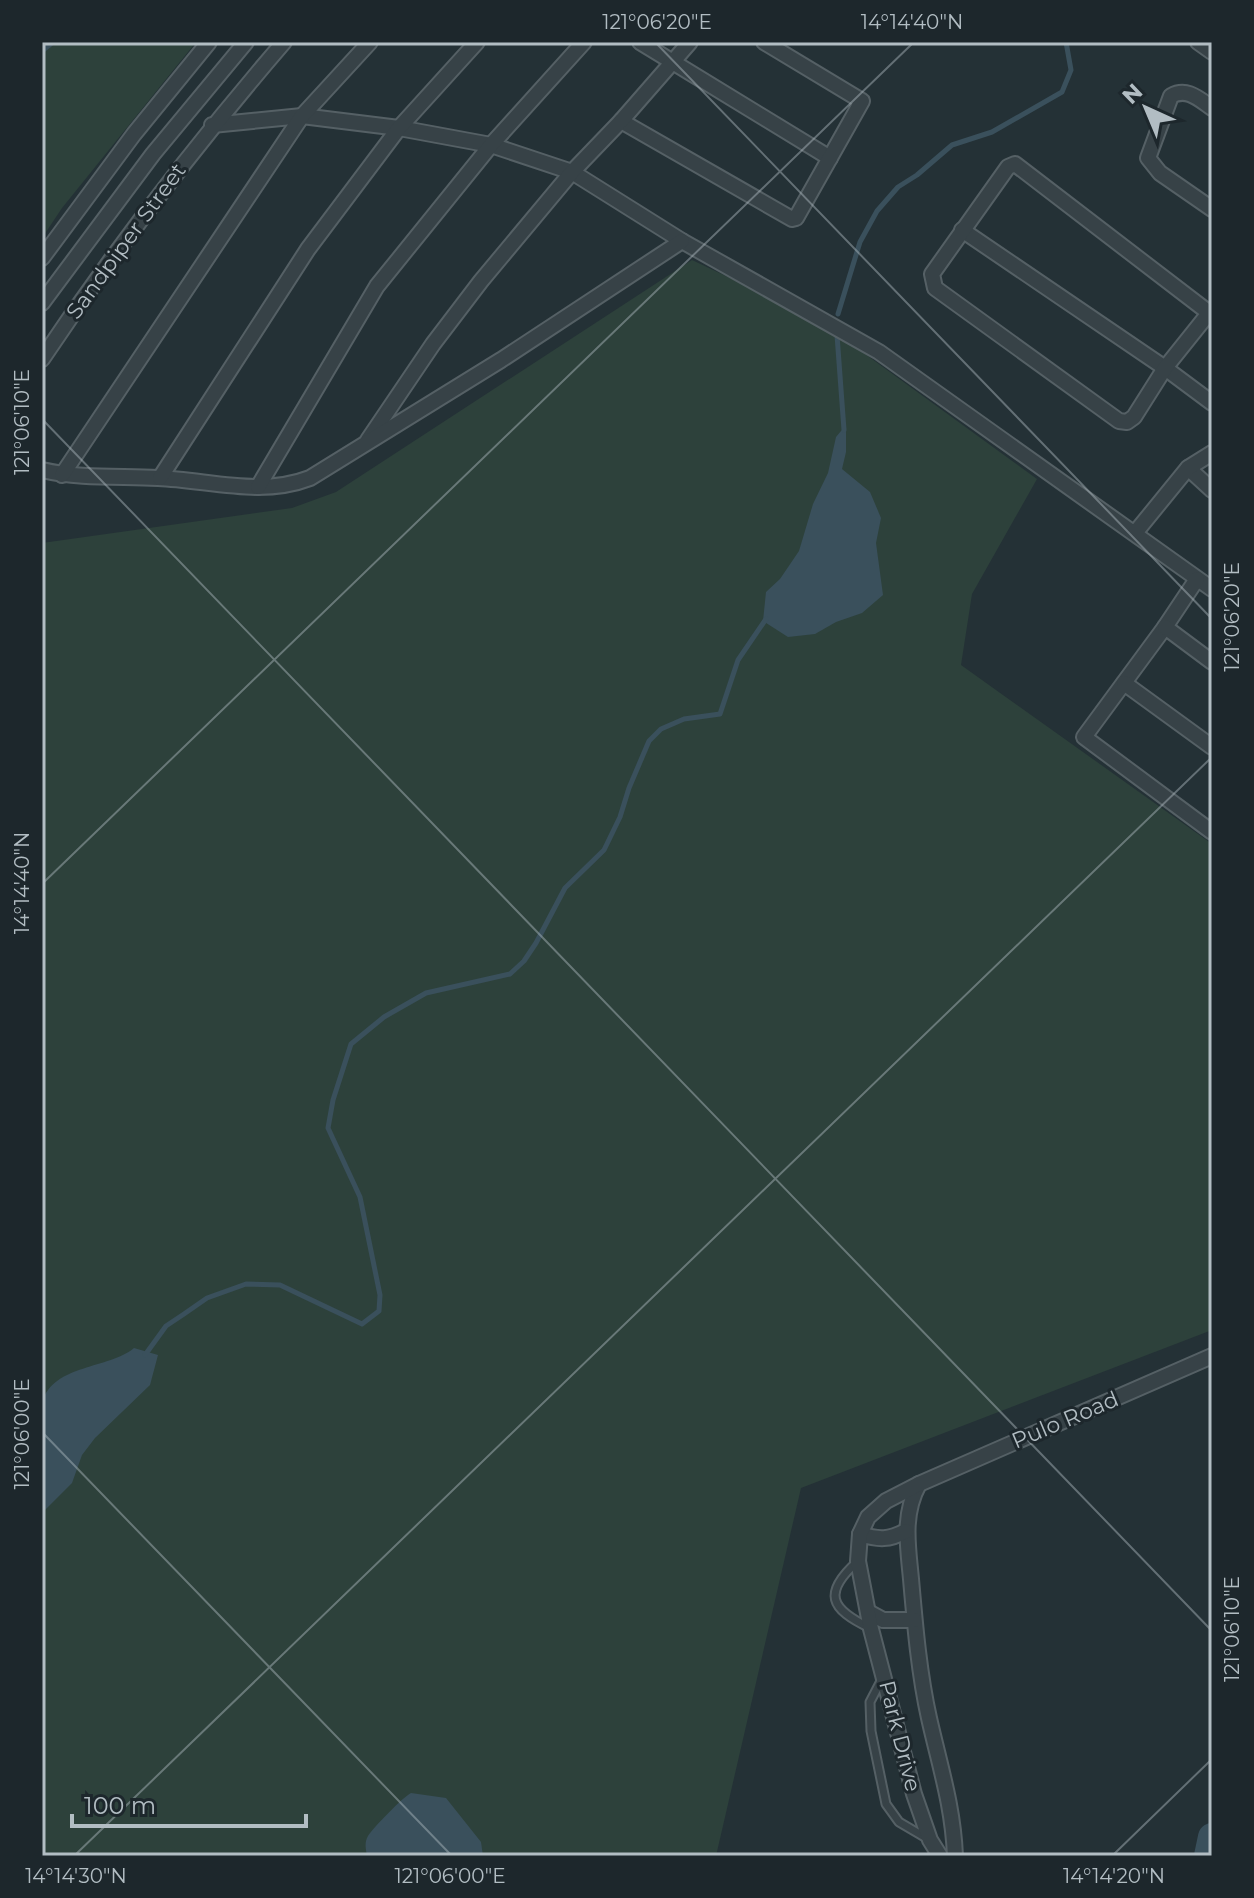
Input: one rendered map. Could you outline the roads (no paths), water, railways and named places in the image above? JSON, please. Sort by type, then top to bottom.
[{"type":"street","points":[[42,258],[134,134],[209,42]]},
{"type":"street","points":[[42,303],[153,154],[246,42]]},
{"type":"street","name":"Sandpiper Street","points":[[42,359],[93,283],[212,125],[284,42]]},
{"type":"street","points":[[62,475],[302,116],[370,42]]},
{"type":"street","points":[[160,478],[308,249],[399,128],[477,42]]},
{"type":"street","points":[[258,487],[377,286],[491,145],[584,42]]},
{"type":"street","points":[[640,42],[830,158]]},
{"type":"street","points":[[366,444],[433,344],[572,172],[690,42]]},
{"type":"street","points":[[621,121],[792,219],[797,217],[862,101],[764,42]]},
{"type":"street","points":[[1198,42],[1212,52]]},
{"type":"street","points":[[177,81],[196,102]]},
{"type":"street","points":[[1212,108],[1192,94],[1177,93],[1171,96],[1148,158],[1160,173],[1212,209]]},
{"type":"street","points":[[212,125],[302,116],[399,128],[491,145],[572,172],[682,241],[879,352],[1212,589]]},
{"type":"street","points":[[1015,164],[1210,314],[1165,368],[1134,417],[1127,422],[1113,419],[935,288],[932,274],[962,230],[1008,167],[1015,164]]},
{"type":"street","points":[[962,230],[1212,403]]},
{"type":"street","points":[[42,470],[62,475],[160,478],[258,487],[290,486],[310,478],[501,360],[682,241]]},
{"type":"street","points":[[1135,533],[1188,468],[1212,453]]},
{"type":"street","points":[[1188,468],[1212,490]]},
{"type":"street","points":[[1197,579],[1165,627],[1085,732],[1085,739],[1212,832]]},
{"type":"street","points":[[1165,627],[1212,662]]},
{"type":"street","points":[[1124,683],[1212,747]]},
{"type":"street","name":"Pulo Road","points":[[919,1484],[1212,1356]]},
{"type":"street","points":[[906,1531],[890,1540],[860,1534],[868,1517],[886,1501],[919,1484]]},
{"type":"street","name":"Park Drive","points":[[919,1484],[909,1501],[906,1531],[914,1620],[928,1715],[953,1817],[955,1856]]},
{"type":"street","name":"Park Drive","points":[[860,1534],[858,1561],[871,1629],[914,1794],[930,1840],[940,1856]]},
{"type":"street","points":[[870,1613],[883,1620],[914,1620]]},
{"type":"lane","points":[[858,1561],[840,1576],[835,1594],[837,1608],[847,1617],[871,1629]]},
{"type":"lane","points":[[884,1676],[870,1702],[871,1731],[886,1804],[899,1822],[930,1840]]},
{"type":"water","points":[[846,425],[846,452],[842,469],[870,492],[881,518],[876,543],[883,595],[862,613],[815,634],[788,637],[763,621],[766,592],[780,579],[799,551],[813,504],[828,473],[836,437]]},
{"type":"water","points":[[134,1348],[158,1355],[150,1385],[95,1438],[82,1455],[72,1483],[42,1513],[42,1402],[48,1390],[70,1374],[111,1360]]},
{"type":"water","points":[[411,1793],[446,1798],[481,1842],[483,1856],[367,1856],[368,1836]]},
{"type":"waterway","points":[[42,51],[53,42]]},
{"type":"waterway","points":[[838,314],[860,242],[877,211],[898,187],[952,145],[992,132],[1062,92],[1071,70],[1066,42]]},
{"type":"waterway","points":[[837,335],[844,430]]},
{"type":"waterway","points":[[145,1355],[166,1326],[207,1298],[246,1284],[280,1285],[362,1324],[379,1311],[380,1295],[360,1197],[328,1128],[333,1100],[351,1044],[384,1017],[426,993],[510,974],[524,961],[565,888],[604,850],[649,741],[661,729],[684,719],[720,714],[738,660],[766,619]]},
{"type":"waterway","points":[[1208,1856],[1212,1837]]}]
